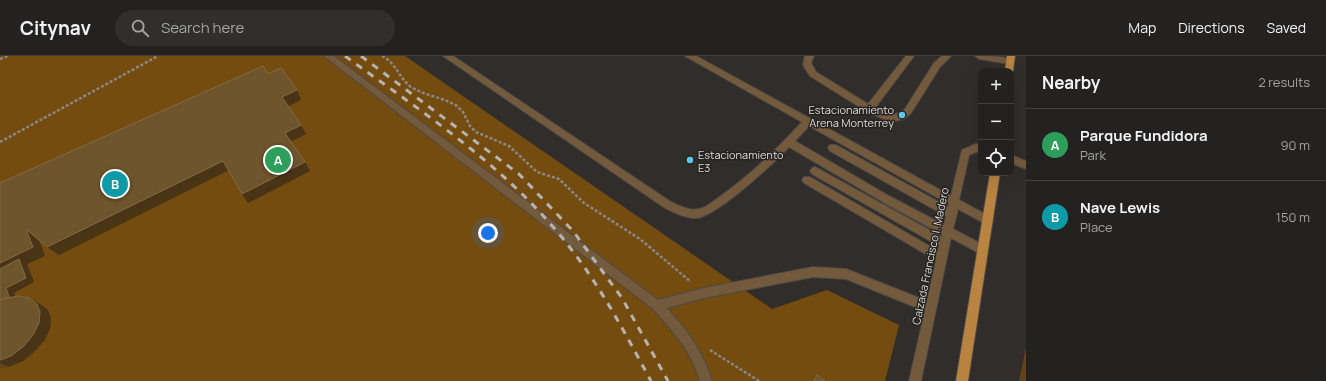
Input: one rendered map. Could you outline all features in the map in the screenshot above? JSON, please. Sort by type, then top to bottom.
[{"type":"main road","points":[[962,381],[995,176]]},
{"type":"street","points":[[328,56],[657,304],[682,333],[704,371],[706,381]]},
{"type":"street","points":[[447,56],[668,205],[692,213],[700,213],[713,206],[762,169],[790,143],[808,121]]},
{"type":"street","points":[[689,56],[988,221]]},
{"type":"street","points":[[810,56],[807,64],[808,69],[813,74],[890,119],[901,117],[908,111],[937,65],[947,56]]},
{"type":"street","points":[[869,108],[910,56]]},
{"type":"street","points":[[979,56],[1010,59]]},
{"type":"street","points":[[790,143],[948,232],[983,250]]},
{"type":"street","name":"Calzada Francisco I. Madero","points":[[915,381],[965,153],[978,147]]},
{"type":"street","points":[[833,148],[952,214]]},
{"type":"street","points":[[1014,160],[1026,166]]},
{"type":"street","points":[[815,171],[945,244]]},
{"type":"street","points":[[807,180],[942,258]]},
{"type":"street","points":[[657,304],[704,293],[813,272],[846,274],[931,308]]},
{"type":"path","points":[[0,59],[8,56]]},
{"type":"path","points":[[0,142],[158,56]]},
{"type":"path","points":[[382,56],[394,63],[402,80],[425,94],[457,106],[465,113],[469,126],[474,132],[508,145],[517,151],[524,163],[537,172],[556,178],[566,185],[583,202],[633,234],[704,293]]},
{"type":"path","points":[[708,349],[759,381]]},
{"type":"shaded area","points":[[0,56],[405,56],[772,309],[827,290],[899,325],[885,381],[0,381]]},
{"type":"building","points":[[263,66],[268,74],[281,68],[297,90],[282,97],[301,125],[285,133],[305,162],[242,194],[223,161],[47,247],[26,229],[33,247],[0,263],[0,183]]},
{"type":"building","points":[[19,259],[26,278],[6,288],[9,297],[0,300],[0,269]]},
{"type":"building","points":[[19,296],[29,298],[37,304],[40,312],[39,323],[33,335],[24,346],[11,356],[0,360],[0,300]]},
{"type":"building","points":[[817,375],[825,381],[813,381]]},
{"type":"railway","points":[[345,56],[461,141],[515,187],[541,213],[577,256],[589,273],[651,381]]},
{"type":"railway","points":[[361,56],[519,174],[573,231],[622,298],[668,381]]},
{"type":"place","name":"Estacionamiento Arena Monterrey","points":[[902,115]]},
{"type":"place","name":"Parque Fundidora","points":[[278,160]]},
{"type":"place","name":"Estacionamiento E3","points":[[690,160]]},
{"type":"place","name":"Nave Lewis","points":[[115,184]]}]
